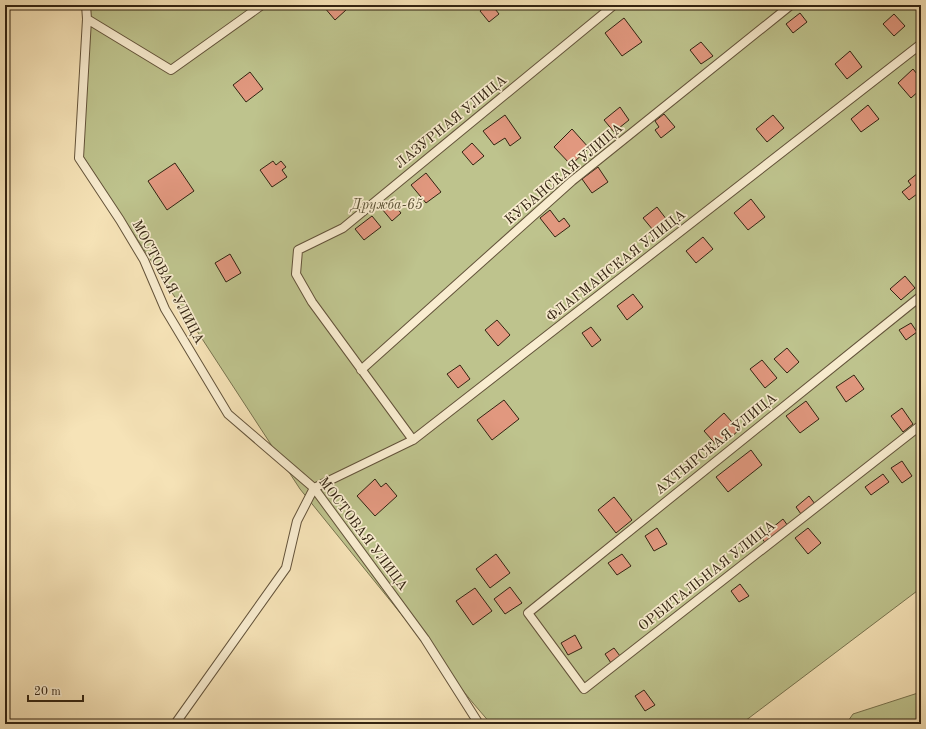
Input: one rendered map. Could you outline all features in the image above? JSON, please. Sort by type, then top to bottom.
[{"type":"lane","name":"МОСТОВАЯ УЛИЦА","points":[[86,5],[87,19],[79,158],[120,220],[144,260],[165,309],[228,414],[314,488],[425,639],[479,724]]},
{"type":"lane","points":[[87,19],[171,70],[262,5]]},
{"type":"lane","name":"ЛАЗУРНАЯ УЛИЦА","points":[[362,370],[312,302],[296,274],[298,250],[342,228],[614,5]]},
{"type":"lane","name":"КУБАНСКАЯ УЛИЦА","points":[[362,370],[572,181],[791,5]]},
{"type":"lane","name":"ФЛАГМАНСКАЯ УЛИЦА","points":[[314,488],[413,440],[921,44]]},
{"type":"lane","name":"АХТЫРСКАЯ УЛИЦА","points":[[528,614],[921,296]]},
{"type":"lane","points":[[362,370],[413,440]]},
{"type":"lane","name":"ОРБИТАЛЬНАЯ УЛИЦА","points":[[528,614],[584,689],[921,425]]},
{"type":"lane","points":[[175,724],[286,568],[296,521],[314,488]]},
{"type":"green space","name":"Дружба-65","points":[[90,5],[921,5],[921,588],[741,724],[491,724],[300,489],[79,150]]},
{"type":"green space","points":[[921,692],[921,724],[846,724],[853,714]]},
{"type":"building","points":[[326,5],[341,5],[346,10],[335,20],[324,7]]},
{"type":"building","points":[[487,5],[492,5],[499,14],[489,22],[480,11]]},
{"type":"building","points":[[800,13],[807,22],[793,33],[786,24]]},
{"type":"building","points":[[894,14],[905,26],[894,36],[883,24]]},
{"type":"building","points":[[624,18],[642,42],[622,56],[605,33]]},
{"type":"building","points":[[701,42],[713,56],[701,64],[690,50]]},
{"type":"building","points":[[850,51],[862,67],[847,79],[835,64]]},
{"type":"building","points":[[913,69],[921,79],[921,89],[911,98],[898,83]]},
{"type":"building","points":[[250,72],[263,89],[246,102],[233,85]]},
{"type":"building","points":[[868,105],[879,119],[861,132],[851,119]]},
{"type":"building","points":[[620,107],[629,120],[614,132],[604,120]]},
{"type":"building","points":[[664,114],[675,127],[661,138],[655,130],[659,127],[655,121]]},
{"type":"building","points":[[505,115],[521,138],[510,146],[505,138],[494,145],[483,131]]},
{"type":"building","points":[[773,115],[784,128],[767,142],[756,129]]},
{"type":"building","points":[[572,129],[589,148],[571,165],[554,147]]},
{"type":"building","points":[[472,143],[484,156],[473,165],[462,152]]},
{"type":"building","points":[[273,161],[276,165],[281,161],[286,167],[282,170],[287,177],[272,187],[260,170]]},
{"type":"building","points":[[175,163],[194,191],[167,210],[148,181]]},
{"type":"building","points":[[598,167],[608,182],[592,193],[582,179]]},
{"type":"building","points":[[426,173],[441,192],[426,203],[411,185]]},
{"type":"building","points":[[918,173],[921,177],[921,191],[909,200],[902,192],[911,185],[908,181]]},
{"type":"building","points":[[751,199],[765,217],[748,230],[734,213]]},
{"type":"building","points":[[391,201],[401,213],[392,221],[382,209]]},
{"type":"building","points":[[657,207],[667,220],[653,230],[643,218]]},
{"type":"building","points":[[550,210],[559,222],[564,218],[570,226],[555,237],[540,218]]},
{"type":"building","points":[[372,216],[381,227],[364,240],[355,229]]},
{"type":"building","points":[[703,237],[713,249],[696,263],[686,251]]},
{"type":"building","points":[[230,254],[241,273],[226,282],[215,263]]},
{"type":"building","points":[[905,276],[915,288],[901,300],[890,289]]},
{"type":"building","points":[[633,294],[643,307],[627,320],[617,306]]},
{"type":"building","points":[[497,320],[510,335],[498,346],[485,330]]},
{"type":"building","points":[[911,323],[917,332],[906,340],[899,330]]},
{"type":"building","points":[[591,327],[601,340],[592,347],[582,333]]},
{"type":"building","points":[[787,348],[799,362],[787,373],[774,359]]},
{"type":"building","points":[[762,360],[777,378],[765,388],[750,369]]},
{"type":"building","points":[[460,365],[470,379],[458,388],[447,374]]},
{"type":"building","points":[[854,375],[864,389],[846,402],[836,387]]},
{"type":"building","points":[[504,400],[519,419],[492,440],[477,420]]},
{"type":"building","points":[[806,401],[819,419],[800,433],[786,416]]},
{"type":"building","points":[[902,408],[913,424],[903,432],[891,416]]},
{"type":"building","points":[[724,413],[739,430],[719,448],[704,431]]},
{"type":"building","points":[[751,450],[762,465],[728,492],[716,477]]},
{"type":"building","points":[[902,461],[912,476],[902,483],[891,468]]},
{"type":"building","points":[[883,474],[889,482],[871,495],[865,487]]},
{"type":"building","points":[[375,479],[381,487],[386,483],[397,496],[375,516],[357,496]]},
{"type":"building","points":[[809,496],[815,504],[801,514],[796,507]]},
{"type":"building","points":[[614,497],[632,520],[616,533],[598,510]]},
{"type":"building","points":[[783,519],[788,526],[766,544],[761,537]]},
{"type":"building","points":[[657,528],[667,544],[654,551],[645,536]]},
{"type":"building","points":[[808,528],[821,543],[808,554],[795,538]]},
{"type":"building","points":[[496,554],[510,573],[490,588],[476,569]]},
{"type":"building","points":[[622,554],[631,566],[617,575],[608,563]]},
{"type":"building","points":[[740,584],[749,596],[739,602],[731,591]]},
{"type":"building","points":[[510,587],[522,603],[505,614],[494,599]]},
{"type":"building","points":[[475,588],[492,611],[473,625],[456,601]]},
{"type":"building","points":[[575,635],[582,648],[568,655],[561,643]]},
{"type":"building","points":[[614,648],[620,656],[611,663],[605,654]]},
{"type":"building","points":[[644,690],[655,705],[645,711],[635,696]]}]
